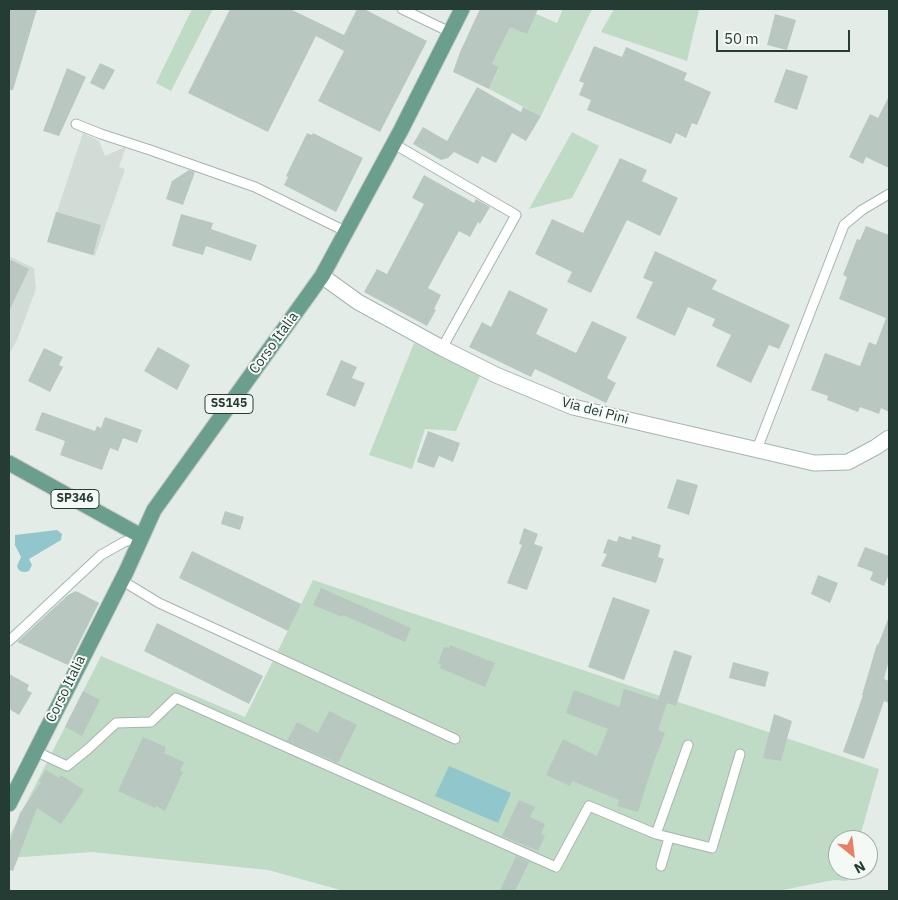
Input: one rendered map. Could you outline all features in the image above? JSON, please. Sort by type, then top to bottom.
[{"type":"main road","name":"Corso Italia","points":[[9,804],[154,510],[322,276],[394,144],[462,9]]},
{"type":"main road","name":"SP346","points":[[9,463],[141,536]]},
{"type":"street","name":"Via dei Pini","points":[[322,276],[358,302],[442,348],[505,379],[573,407],[814,463],[848,462],[889,438]]},
{"type":"lane","points":[[402,9],[450,32]]},
{"type":"lane","points":[[76,124],[255,187],[347,232]]},
{"type":"lane","points":[[394,144],[516,215],[442,348]]},
{"type":"lane","points":[[757,449],[844,225],[862,210],[889,194]]},
{"type":"lane","points":[[9,641],[102,554],[124,542],[141,536]]},
{"type":"lane","points":[[121,580],[168,607],[455,739]]},
{"type":"lane","points":[[35,751],[67,766],[116,723],[151,722],[176,698],[556,867],[588,806],[656,834],[712,848],[740,754]]},
{"type":"lane","points":[[656,834],[688,745]]},
{"type":"lane","points":[[661,866],[669,838]]},
{"type":"shaded area","points":[[83,133],[99,141],[105,156],[126,147],[119,167],[125,169],[95,256],[47,242]]},
{"type":"shaded area","points":[[9,256],[34,268],[36,289],[17,340],[9,355]]},
{"type":"green space","points":[[192,9],[213,9],[171,91],[156,83]]},
{"type":"green space","points":[[512,9],[525,9],[557,23],[563,9],[592,9],[541,116],[489,89],[499,68],[492,64],[506,35],[501,32]]},
{"type":"green space","points":[[614,9],[699,10],[687,61],[601,32]]},
{"type":"green space","points":[[572,132],[599,146],[572,198],[529,209]]},
{"type":"green space","points":[[414,343],[480,376],[456,431],[425,429],[412,469],[369,455]]},
{"type":"green space","points":[[313,580],[879,769],[862,830],[828,830],[828,880],[834,880],[777,891],[344,891],[268,870],[92,852],[9,858],[9,837],[101,656],[245,717]]},
{"type":"water","points":[[57,530],[62,534],[61,540],[29,559],[32,565],[29,571],[20,571],[17,566],[21,557],[15,545],[15,535]]},
{"type":"water","points":[[449,766],[511,793],[498,823],[435,796]]},
{"type":"building","points":[[9,9],[37,9],[13,90],[9,90]]},
{"type":"building","points":[[230,9],[290,9],[344,35],[357,9],[364,9],[427,41],[380,132],[318,101],[344,51],[316,36],[268,132],[188,93]]},
{"type":"building","points":[[480,9],[538,9],[527,34],[510,27],[492,64],[499,67],[489,89],[453,72]]},
{"type":"building","points":[[775,14],[796,20],[787,50],[767,45]]},
{"type":"building","points":[[594,46],[622,57],[626,47],[687,73],[684,80],[711,92],[697,125],[692,123],[686,138],[676,133],[671,144],[587,110],[591,100],[579,95],[584,83],[579,81]]},
{"type":"building","points":[[100,63],[115,70],[104,90],[90,83]]},
{"type":"building","points":[[67,68],[86,77],[59,136],[43,131]]},
{"type":"building","points":[[786,69],[808,76],[797,110],[774,102]]},
{"type":"building","points":[[477,87],[521,112],[523,107],[541,116],[526,141],[512,133],[496,163],[482,156],[478,164],[454,152],[448,158],[441,160],[413,144],[423,127],[447,141]]},
{"type":"building","points":[[889,96],[889,168],[866,157],[863,164],[849,157],[870,114],[878,118]]},
{"type":"building","points":[[307,133],[312,135],[313,133],[363,158],[336,212],[284,185],[288,177],[286,176]]},
{"type":"building","points":[[620,158],[647,170],[642,181],[678,198],[660,236],[627,220],[591,293],[567,282],[572,272],[535,254],[552,219],[583,233]]},
{"type":"building","points":[[189,170],[195,172],[183,205],[166,199],[172,181]]},
{"type":"building","points":[[424,175],[474,203],[476,199],[490,207],[480,224],[478,222],[470,237],[459,231],[428,288],[441,295],[434,309],[436,310],[427,326],[364,292],[377,269],[387,274],[424,204],[412,198]]},
{"type":"building","points":[[56,212],[101,225],[93,255],[47,242]]},
{"type":"building","points":[[181,214],[213,223],[211,229],[257,245],[251,261],[206,246],[203,255],[172,246]]},
{"type":"building","points":[[866,226],[889,235],[889,412],[881,408],[879,414],[860,407],[858,412],[827,400],[828,396],[811,390],[825,353],[860,366],[869,342],[876,345],[886,318],[839,299],[847,277],[843,275],[857,239],[860,240]]},
{"type":"building","points":[[655,251],[717,280],[712,289],[790,325],[779,349],[769,345],[751,383],[716,366],[731,335],[712,326],[715,319],[688,307],[675,336],[636,318],[653,282],[643,278]]},
{"type":"building","points":[[9,259],[29,269],[9,311]]},
{"type":"building","points":[[509,290],[548,309],[536,334],[576,353],[592,321],[627,337],[607,378],[616,383],[606,403],[535,369],[531,377],[469,347],[482,322],[491,327]]},
{"type":"building","points":[[158,347],[190,365],[177,390],[144,371]]},
{"type":"building","points":[[44,348],[63,357],[59,365],[63,367],[50,392],[28,381]]},
{"type":"building","points":[[341,360],[357,367],[352,378],[365,383],[355,407],[326,395]]},
{"type":"building","points":[[42,412],[95,431],[97,426],[101,428],[105,417],[142,430],[137,443],[123,438],[118,451],[110,448],[102,470],[60,455],[65,441],[35,430]]},
{"type":"building","points":[[428,431],[460,443],[453,462],[439,456],[434,468],[417,462]]},
{"type":"building","points":[[677,479],[698,485],[689,515],[667,508]]},
{"type":"building","points":[[225,511],[244,517],[240,530],[221,524]]},
{"type":"building","points":[[524,528],[538,534],[534,544],[543,547],[527,590],[507,583],[522,545],[519,544]]},
{"type":"building","points":[[619,536],[631,540],[632,536],[661,545],[658,557],[664,559],[656,583],[601,566],[607,554],[603,553],[608,539],[617,542]]},
{"type":"building","points":[[865,547],[889,556],[889,574],[884,586],[870,580],[873,572],[857,566]]},
{"type":"building","points":[[192,551],[301,604],[288,631],[179,578]]},
{"type":"building","points":[[818,575],[838,583],[830,603],[811,594]]},
{"type":"building","points":[[321,588],[411,628],[405,642],[343,615],[342,617],[313,605]]},
{"type":"building","points":[[76,591],[99,603],[68,665],[17,642],[68,595]]},
{"type":"building","points":[[613,597],[650,610],[624,680],[588,667]]},
{"type":"building","points":[[888,619],[889,660],[884,679],[889,681],[889,703],[884,701],[864,759],[843,752],[863,695],[877,644]]},
{"type":"building","points":[[157,623],[263,676],[249,704],[144,651]]},
{"type":"building","points":[[450,645],[495,663],[485,687],[440,668],[441,664],[438,663],[444,647],[449,648]]},
{"type":"building","points":[[674,650],[692,656],[676,706],[658,700]]},
{"type":"building","points":[[733,662],[769,672],[765,687],[729,678]]},
{"type":"building","points":[[9,674],[29,685],[27,690],[32,693],[19,715],[9,709]]},
{"type":"building","points":[[624,689],[667,703],[658,730],[665,733],[638,812],[617,806],[619,800],[572,781],[570,786],[546,775],[563,739],[597,756],[608,729],[566,713],[574,690],[619,707]]},
{"type":"building","points":[[83,691],[100,700],[82,736],[65,727]]},
{"type":"building","points":[[329,711],[357,725],[338,763],[287,741],[297,722],[318,733]]},
{"type":"building","points":[[774,714],[792,721],[781,761],[763,758]]},
{"type":"building","points":[[143,737],[166,747],[164,753],[184,762],[180,771],[183,772],[165,811],[118,791]]},
{"type":"building","points":[[46,770],[59,778],[61,775],[84,790],[61,824],[37,808],[13,871],[9,870],[9,845],[20,813],[41,782],[39,781]]},
{"type":"building","points":[[519,800],[535,807],[530,817],[545,824],[541,834],[545,836],[538,851],[502,836]]},
{"type":"building","points":[[516,856],[529,862],[515,891],[500,891]]}]
